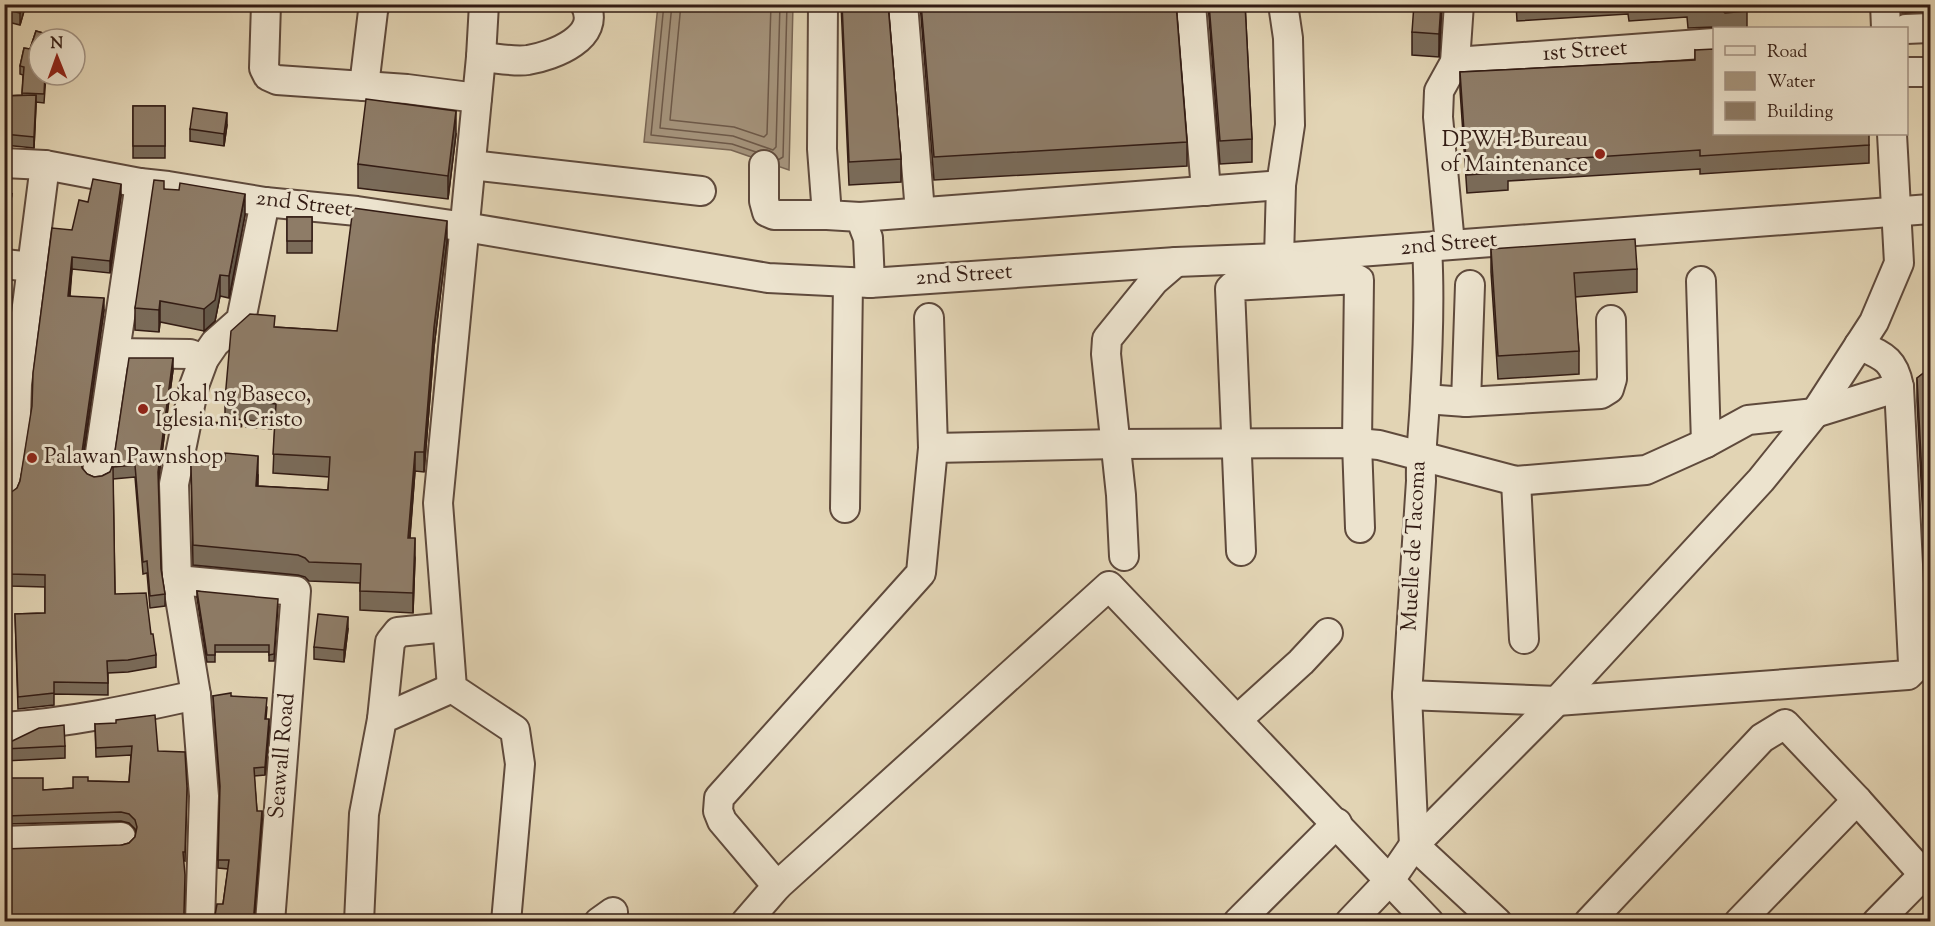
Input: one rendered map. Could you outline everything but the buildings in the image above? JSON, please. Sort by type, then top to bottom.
[{"type":"street","points":[[266,4],[264,68],[268,76],[286,82],[407,89],[477,98]]},
{"type":"street","points":[[364,86],[375,4]]},
{"type":"street","points":[[452,688],[438,503],[481,57],[484,4]]},
{"type":"street","points":[[481,57],[527,60],[556,52],[587,30],[589,18],[585,4]]},
{"type":"street","points":[[823,4],[822,149],[827,215]]},
{"type":"street","points":[[903,4],[920,212]]},
{"type":"street","points":[[1191,4],[1206,191]]},
{"type":"street","points":[[1279,258],[1281,186],[1290,125],[1288,38],[1283,4]]},
{"type":"street","points":[[1455,62],[1460,4]]},
{"type":"street","points":[[1885,4],[1886,27]]},
{"type":"street","points":[[1908,29],[1930,28]]},
{"type":"street","name":"1st Street","points":[[1455,62],[1713,43]]},
{"type":"street","name":"Muelle de Tacoma","points":[[1414,845],[1407,695],[1421,481],[1420,458],[1425,399],[1428,281],[1438,246],[1439,91],[1455,62]]},
{"type":"street","points":[[1908,72],[1930,72]]},
{"type":"street","points":[[1350,921],[1389,880],[1414,845],[1557,701],[1761,480],[1815,413],[1874,322],[1899,263],[1892,135]]},
{"type":"street","name":"2nd Street","points":[[4,163],[45,165],[140,183],[265,202],[316,206],[465,227],[768,278],[859,282],[1176,262],[1279,258],[1930,209]]},
{"type":"street","points":[[4,490],[16,416],[18,266],[45,165]]},
{"type":"street","points":[[471,165],[701,191]]},
{"type":"street","points":[[764,165],[764,201],[767,212],[774,215],[860,217],[1281,186]]},
{"type":"street","points":[[96,473],[140,183]]},
{"type":"street","points":[[200,921],[204,796],[196,695],[177,580],[174,484],[194,386],[204,359],[215,343],[241,320],[265,202]]},
{"type":"street","points":[[845,508],[859,282],[868,238],[860,217]]},
{"type":"street","points":[[1124,556],[1116,444],[1106,354],[1107,339],[1154,281],[1176,262]]},
{"type":"street","points":[[1241,551],[1230,289],[1233,286],[1357,279],[1357,443],[1360,528]]},
{"type":"street","points":[[1701,281],[1706,443]]},
{"type":"street","points":[[1466,402],[1470,285]]},
{"type":"street","points":[[777,886],[722,820],[718,811],[718,798],[921,573],[933,448],[929,318]]},
{"type":"street","points":[[1425,399],[1466,402],[1601,394],[1609,389],[1612,380],[1611,320]]},
{"type":"street","points":[[1407,695],[1557,701],[1908,675],[1913,663],[1899,387],[1896,372],[1891,364],[1883,356],[1859,345]]},
{"type":"street","points":[[114,353],[190,354],[204,359]]},
{"type":"street","points":[[933,448],[1116,444],[1357,443],[1379,445],[1420,458],[1516,482],[1646,470],[1706,443],[1748,420],[1815,413],[1899,387]]},
{"type":"street","points":[[1516,482],[1524,639]]},
{"type":"street","name":"Seawall Road","points":[[177,580],[296,591],[270,921]]},
{"type":"street","points":[[746,921],[777,886],[1109,586],[1429,921]]},
{"type":"street","points":[[359,921],[364,814],[382,719],[390,642],[398,633],[447,627]]},
{"type":"street","points":[[1237,720],[1301,662],[1328,633]]},
{"type":"street","points":[[382,719],[452,688]]},
{"type":"street","points":[[452,688],[515,730],[520,764],[506,921]]},
{"type":"street","points":[[4,728],[34,726],[124,711],[196,695]]},
{"type":"street","points":[[1589,921],[1762,738],[1785,724],[1927,871],[1877,921]]},
{"type":"street","points":[[1738,921],[1857,800]]},
{"type":"street","points":[[1238,921],[1336,823]]},
{"type":"street","points":[[4,841],[121,837]]},
{"type":"street","points":[[1414,845],[1486,918]]},
{"type":"path","points":[[4,244],[10,192]]},
{"type":"path","points":[[186,421],[274,428],[275,417]]},
{"type":"water","points":[[658,5],[793,5],[789,170],[731,150],[644,142]]},
{"type":"place","name":"DPWH-Bureau of Maintenance","points":[[1600,154]]},
{"type":"place","name":"Lokal ng Baseco, Iglesia ni Cristo","points":[[143,409]]},
{"type":"place","name":"Palawan Pawnshop","points":[[32,458]]}]
